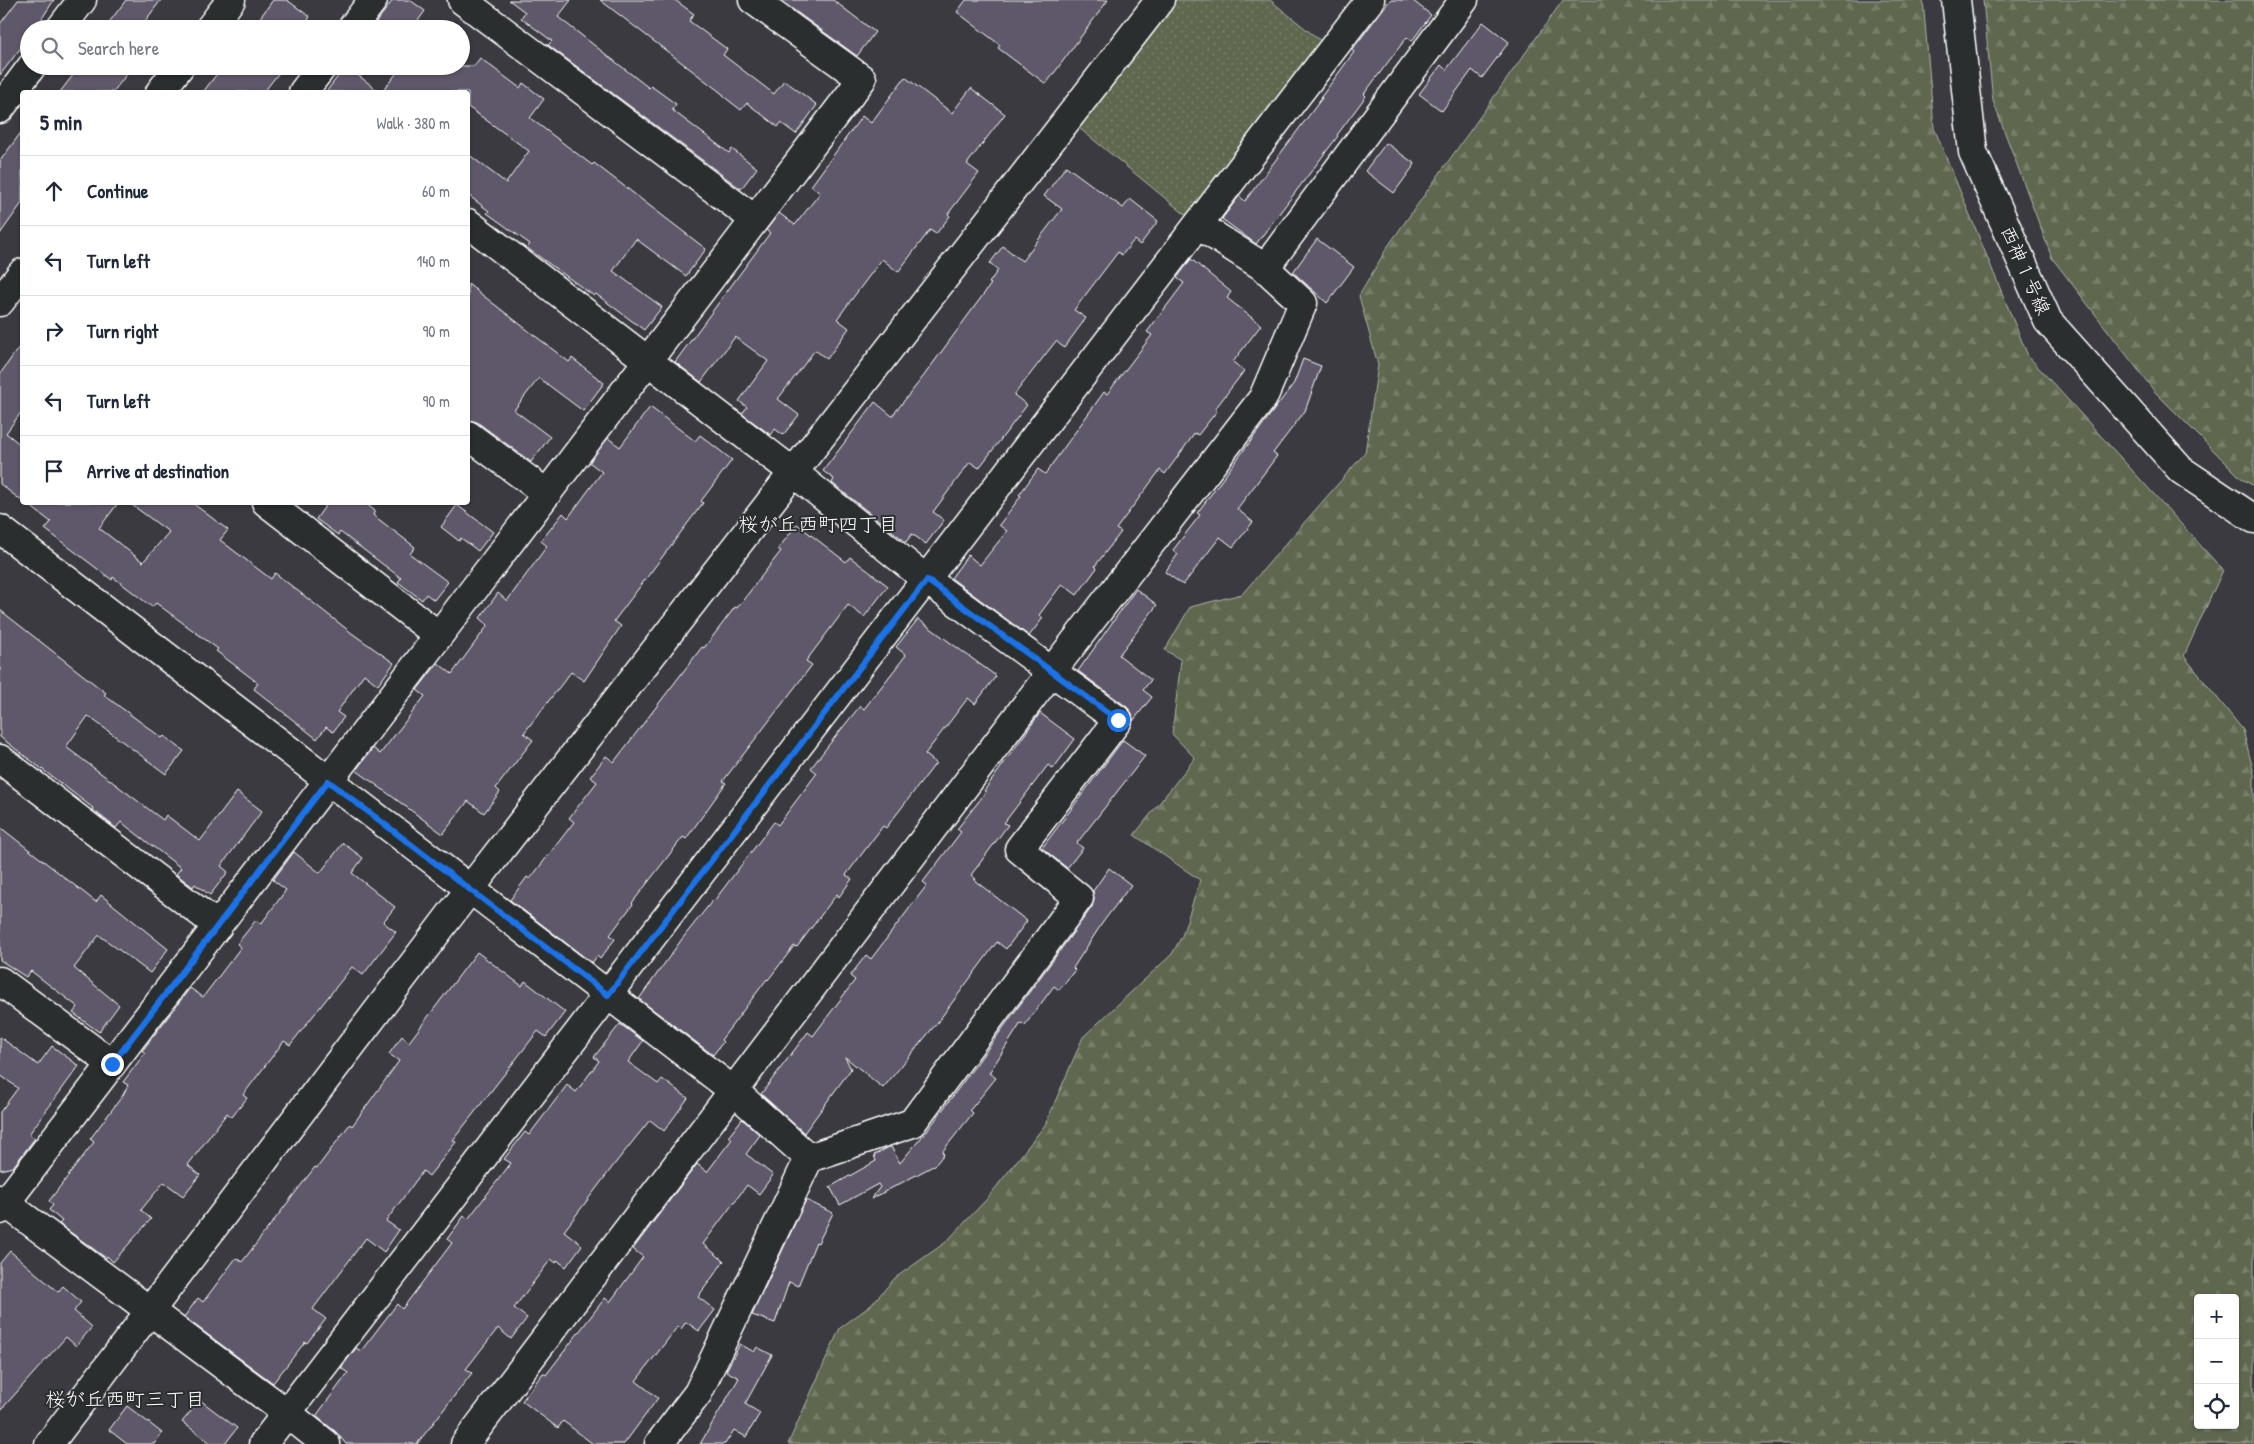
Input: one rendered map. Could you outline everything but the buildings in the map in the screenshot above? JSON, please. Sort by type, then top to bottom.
[{"type":"street","points":[[67,20],[82,0]]},
{"type":"street","points":[[216,20],[231,0]]},
{"type":"street","points":[[358,20],[373,0]]},
{"type":"street","points":[[462,0],[754,220]]},
{"type":"street","points":[[326,1444],[287,1412],[2,1204],[218,926],[645,361],[862,79],[753,0]]},
{"type":"street","points":[[49,1444],[470,889],[1160,0]]},
{"type":"street","points":[[263,1444],[1370,0]]},
{"type":"street","points":[[1265,268],[1464,0]]},
{"type":"street","name":"西神１号線","points":[[1956,0],[1973,152],[2048,321],[2181,470],[2254,519]]},
{"type":"street","points":[[4,95],[23,75]]},
{"type":"street","points":[[162,90],[173,75]]},
{"type":"street","points":[[305,90],[316,75]]},
{"type":"street","points":[[470,225],[645,361],[793,472],[927,580],[1118,720],[1019,849],[1079,898],[912,1123],[809,1158],[698,1393],[659,1444]]},
{"type":"street","points":[[465,1444],[1262,398],[1303,303],[1265,268],[1198,225]]},
{"type":"street","points":[[0,302],[20,276]]},
{"type":"street","points":[[470,436],[546,493]]},
{"type":"street","points":[[270,505],[438,635]]},
{"type":"street","points":[[0,529],[734,1091],[809,1158]]},
{"type":"street","points":[[0,759],[218,926]]},
{"type":"street","points":[[0,981],[112,1064]]},
{"type":"green space","points":[[1160,0],[1270,0],[1332,50],[1198,225],[1068,119]]},
{"type":"green space","points":[[1563,0],[1923,0],[1934,128],[2028,356],[2223,570],[2184,656],[2243,730],[2254,774],[2254,1444],[788,1444],[840,1328],[870,1306],[895,1278],[946,1242],[986,1200],[1045,1125],[1083,1037],[1172,954],[1182,936],[1200,880],[1134,835],[1195,758],[1172,734],[1181,660],[1165,650],[1190,607],[1242,594],[1365,453],[1378,365],[1359,296],[1388,246]]},
{"type":"green space","points":[[1983,0],[2254,0],[2254,486],[2242,479],[2155,392],[2052,258],[1993,101]]},
{"type":"district","name":"桜が丘西町四丁目","points":[[818,523]]},
{"type":"district","name":"桜が丘西町三丁目","points":[[125,1398]]},
{"type":"route","points":[[112,1064],[328,781],[608,995],[927,580],[1118,720]]}]
